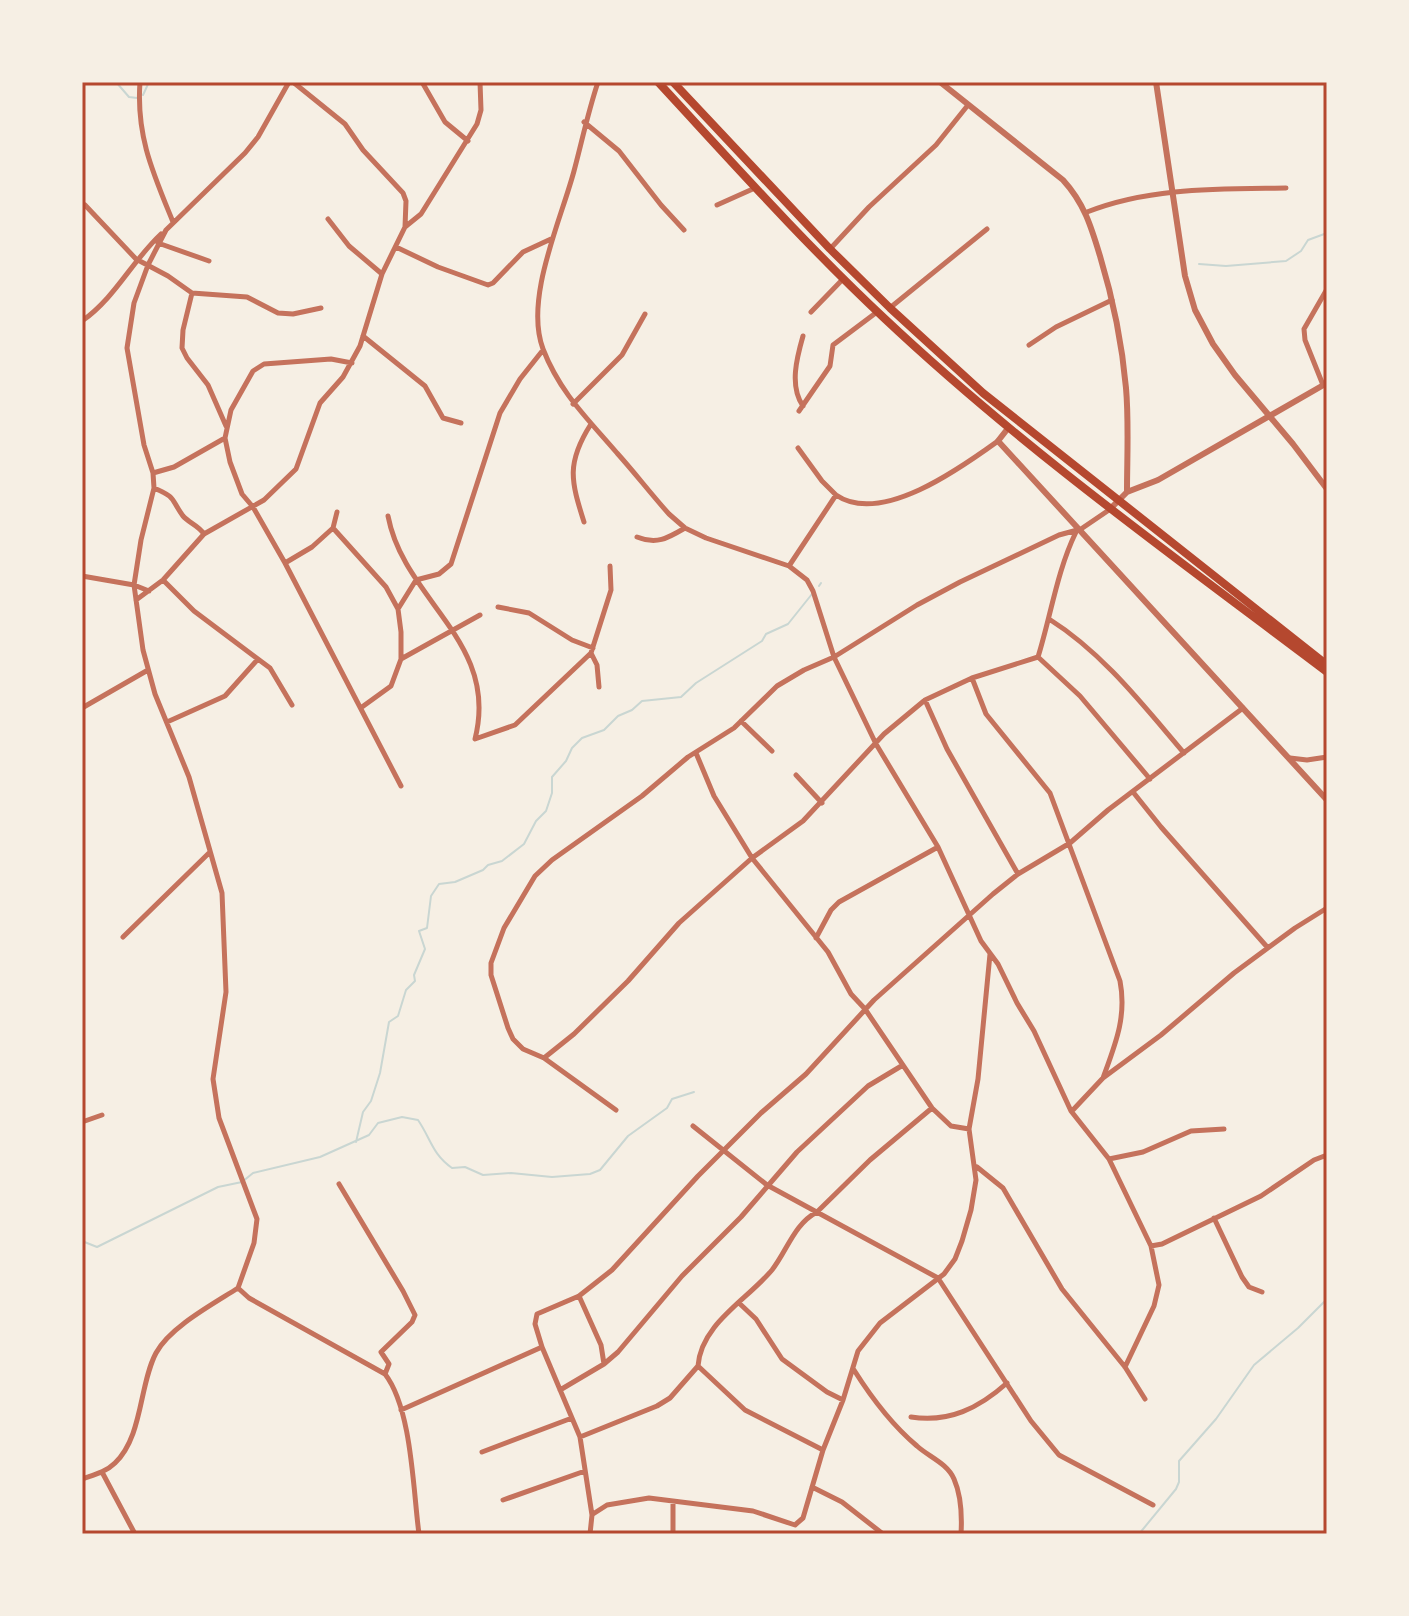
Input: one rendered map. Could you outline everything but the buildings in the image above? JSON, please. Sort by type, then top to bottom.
[{"type":"highway","points":[[658,82],[877,312],[1109,510],[1327,672]]},
{"type":"highway","points":[[673,82],[830,249],[983,393],[1327,665]]},
{"type":"highway","points":[[791,225],[800,217]]},
{"type":"street","points":[[140,82],[140,129],[146,154],[173,222]]},
{"type":"street","points":[[82,321],[113,291],[136,259],[245,153],[291,82],[345,124],[403,193],[406,201],[405,227],[382,274],[363,336],[352,363],[320,403],[296,469],[253,507],[204,534],[163,580],[135,601]]},
{"type":"street","points":[[422,82],[445,122],[468,141]]},
{"type":"street","points":[[405,227],[421,214],[477,124],[481,110],[480,82]]},
{"type":"street","points":[[598,82],[584,122],[570,184],[551,239],[540,294],[543,350],[573,404],[644,487],[685,528],[738,550],[789,566],[807,580],[834,657],[876,744],[938,847],[969,915],[1034,1031],[1071,1111],[1109,1159],[1151,1246],[1159,1285],[1154,1306],[1125,1367]]},
{"type":"street","points":[[940,82],[1063,180],[1087,212],[1113,300],[1126,389],[1127,492]]},
{"type":"street","points":[[1156,82],[1185,276],[1195,310],[1213,344],[1327,489]]},
{"type":"street","points":[[830,249],[869,207],[936,145],[968,105]]},
{"type":"street","points":[[584,122],[619,151],[684,230]]},
{"type":"street","points":[[717,205],[756,187]]},
{"type":"street","points":[[1087,212],[1119,199],[1174,191],[1286,188]]},
{"type":"street","points":[[85,205],[136,259],[192,293],[247,297],[278,313],[293,314],[321,308]]},
{"type":"street","points":[[328,219],[349,246],[382,274]]},
{"type":"street","points":[[890,308],[987,229]]},
{"type":"street","points":[[82,1479],[116,1463],[125,1449],[140,1410],[154,1356],[160,1347],[191,1319],[238,1288],[257,1226],[255,1209],[219,1118],[214,1093],[213,1079],[226,992],[222,893],[189,777],[155,694],[135,601],[134,585],[141,540],[154,488],[136,409],[127,348],[134,303],[148,265],[166,230]]},
{"type":"street","points":[[396,247],[438,267],[488,285],[523,252],[551,239]]},
{"type":"street","points":[[158,243],[209,261]]},
{"type":"street","points":[[811,312],[844,278]]},
{"type":"street","points":[[616,1110],[544,1058],[523,1049],[513,1039],[496,992],[491,963],[504,928],[535,876],[552,860],[734,728],[777,686],[834,657],[960,582],[1059,535],[1078,530],[1109,510],[1127,492],[1158,480],[1325,384],[1305,340],[1304,329],[1327,289]]},
{"type":"street","points":[[192,293],[182,348],[208,385],[226,427]]},
{"type":"street","points":[[1029,345],[1056,327],[1113,300]]},
{"type":"street","points":[[803,336],[796,377],[801,408],[830,366],[833,345],[877,312]]},
{"type":"street","points":[[573,404],[622,355],[645,314]]},
{"type":"street","points":[[363,336],[425,386],[443,418],[461,423]]},
{"type":"street","points":[[398,609],[416,580],[439,574],[451,564],[500,413],[520,379],[543,350]]},
{"type":"street","points":[[352,363],[331,359],[264,364],[257,368],[241,389],[226,427],[225,438],[237,484],[285,563],[401,786]]},
{"type":"street","points":[[584,522],[571,476],[576,454],[591,424]]},
{"type":"street","points":[[798,448],[836,495],[856,504],[900,497],[926,487],[998,441],[1009,427]]},
{"type":"street","points":[[153,473],[174,467],[225,438]]},
{"type":"street","points":[[998,441],[1327,800]]},
{"type":"street","points":[[154,488],[175,499],[184,516],[204,534]]},
{"type":"street","points":[[789,566],[836,495]]},
{"type":"street","points":[[285,563],[312,547],[333,528],[337,512]]},
{"type":"street","points":[[388,516],[399,551],[416,580],[454,630],[475,677],[481,718],[475,739],[515,725],[592,650],[611,590],[610,566]]},
{"type":"street","points":[[333,528],[386,587],[398,609],[401,659],[391,686],[362,707]]},
{"type":"street","points":[[637,537],[650,542],[659,541],[685,528]]},
{"type":"street","points":[[1038,657],[1053,595],[1078,530]]},
{"type":"street","points":[[82,576],[134,585],[149,591]]},
{"type":"street","points":[[163,580],[194,611],[275,675],[292,705]]},
{"type":"street","points":[[498,607],[529,613],[592,650],[599,687]]},
{"type":"street","points":[[401,659],[480,615]]},
{"type":"street","points":[[1049,619],[1074,634],[1123,682],[1184,753]]},
{"type":"street","points":[[544,1058],[628,981],[666,935],[752,858],[803,821],[876,744],[925,700],[972,678],[1038,657]]},
{"type":"street","points":[[1038,657],[1080,696],[1150,779]]},
{"type":"street","points":[[167,722],[225,696],[258,659]]},
{"type":"street","points":[[82,708],[148,670]]},
{"type":"street","points":[[972,678],[986,714],[1050,793],[1120,981],[1124,1000],[1118,1036],[1103,1078]]},
{"type":"street","points":[[925,700],[947,749],[1018,874]]},
{"type":"street","points":[[590,1534],[592,1515],[580,1437],[542,1347],[535,1324],[537,1314],[579,1296],[612,1270],[698,1176],[761,1113],[806,1074],[865,1009],[969,915],[1018,874],[1070,843],[1243,708]]},
{"type":"street","points":[[741,721],[772,751]]},
{"type":"street","points":[[696,753],[714,796],[752,858],[828,952],[851,994],[865,1009],[932,1108],[951,1126],[969,1129]]},
{"type":"street","points":[[1290,758],[1307,760],[1327,757]]},
{"type":"street","points":[[796,775],[822,803]]},
{"type":"street","points":[[1133,792],[1268,948]]},
{"type":"street","points":[[816,938],[835,906],[938,847]]},
{"type":"street","points":[[123,937],[210,852]]},
{"type":"street","points":[[1071,1111],[1103,1078],[1268,948],[1327,908]]},
{"type":"street","points":[[791,1534],[803,1518],[858,1351],[880,1323],[938,1278],[955,1259],[962,1241],[971,1210],[976,1167],[969,1129],[977,1093],[990,954]]},
{"type":"street","points":[[560,1390],[604,1364],[797,1152],[868,1086],[903,1065]]},
{"type":"street","points":[[580,1437],[670,1398],[698,1366],[699,1356],[709,1335],[771,1270],[807,1218],[932,1108]]},
{"type":"street","points":[[82,1122],[102,1115]]},
{"type":"street","points":[[693,1126],[767,1185],[938,1278],[1031,1421],[1059,1455],[1153,1505]]},
{"type":"street","points":[[1109,1159],[1143,1152],[1191,1131],[1224,1129]]},
{"type":"street","points":[[1151,1246],[1162,1244],[1261,1196],[1314,1160],[1327,1155]]},
{"type":"street","points":[[976,1167],[1003,1188],[1062,1289],[1125,1367],[1145,1399]]},
{"type":"street","points":[[339,1184],[415,1315],[412,1322],[381,1352],[389,1364],[385,1374]]},
{"type":"street","points":[[1214,1218],[1242,1277],[1249,1287],[1262,1292]]},
{"type":"street","points":[[238,1288],[249,1298],[385,1374],[392,1382],[410,1455],[419,1534]]},
{"type":"street","points":[[579,1296],[601,1345],[604,1364]]},
{"type":"street","points":[[739,1303],[756,1319],[782,1359],[843,1400]]},
{"type":"street","points":[[401,1410],[542,1347]]},
{"type":"street","points":[[698,1366],[745,1410],[823,1450]]},
{"type":"street","points":[[854,1370],[871,1396],[916,1446],[948,1469],[955,1480],[961,1508],[961,1534]]},
{"type":"street","points":[[911,1417],[941,1420],[982,1403],[1007,1383]]},
{"type":"street","points":[[482,1452],[572,1418]]},
{"type":"street","points":[[503,1500],[585,1471]]},
{"type":"street","points":[[102,1472],[135,1534]]},
{"type":"street","points":[[812,1487],[842,1502],[883,1534]]},
{"type":"street","points":[[592,1515],[600,1508],[625,1500],[649,1498],[753,1511],[795,1525]]},
{"type":"street","points":[[673,1501],[673,1534]]},
{"type":"waterway","points":[[116,82],[129,97],[137,98]]},
{"type":"waterway","points":[[143,95],[149,82]]},
{"type":"waterway","points":[[1199,264],[1226,266],[1286,261],[1301,251],[1308,240],[1327,233]]},
{"type":"waterway","points":[[356,1142],[363,1112],[371,1101],[380,1073],[389,1022],[398,1016],[406,990],[415,981],[414,975],[425,949],[419,931],[427,928],[431,896],[439,884],[455,882],[483,870],[502,861],[524,844],[536,821],[546,811],[552,793],[552,777],[582,738],[604,730],[618,716],[642,701],[681,697],[696,683],[762,641],[766,634],[788,624],[812,594]]},
{"type":"waterway","points":[[82,1241],[97,1247],[218,1187],[242,1182],[253,1173],[320,1157],[369,1135],[378,1123],[402,1117],[418,1120],[436,1152],[452,1168],[465,1167],[483,1175],[511,1173],[552,1177],[590,1174],[600,1170],[628,1136],[667,1108],[672,1099],[694,1092]]},
{"type":"waterway","points":[[1139,1534],[1176,1489],[1179,1461],[1216,1419],[1254,1365],[1327,1299]]}]
